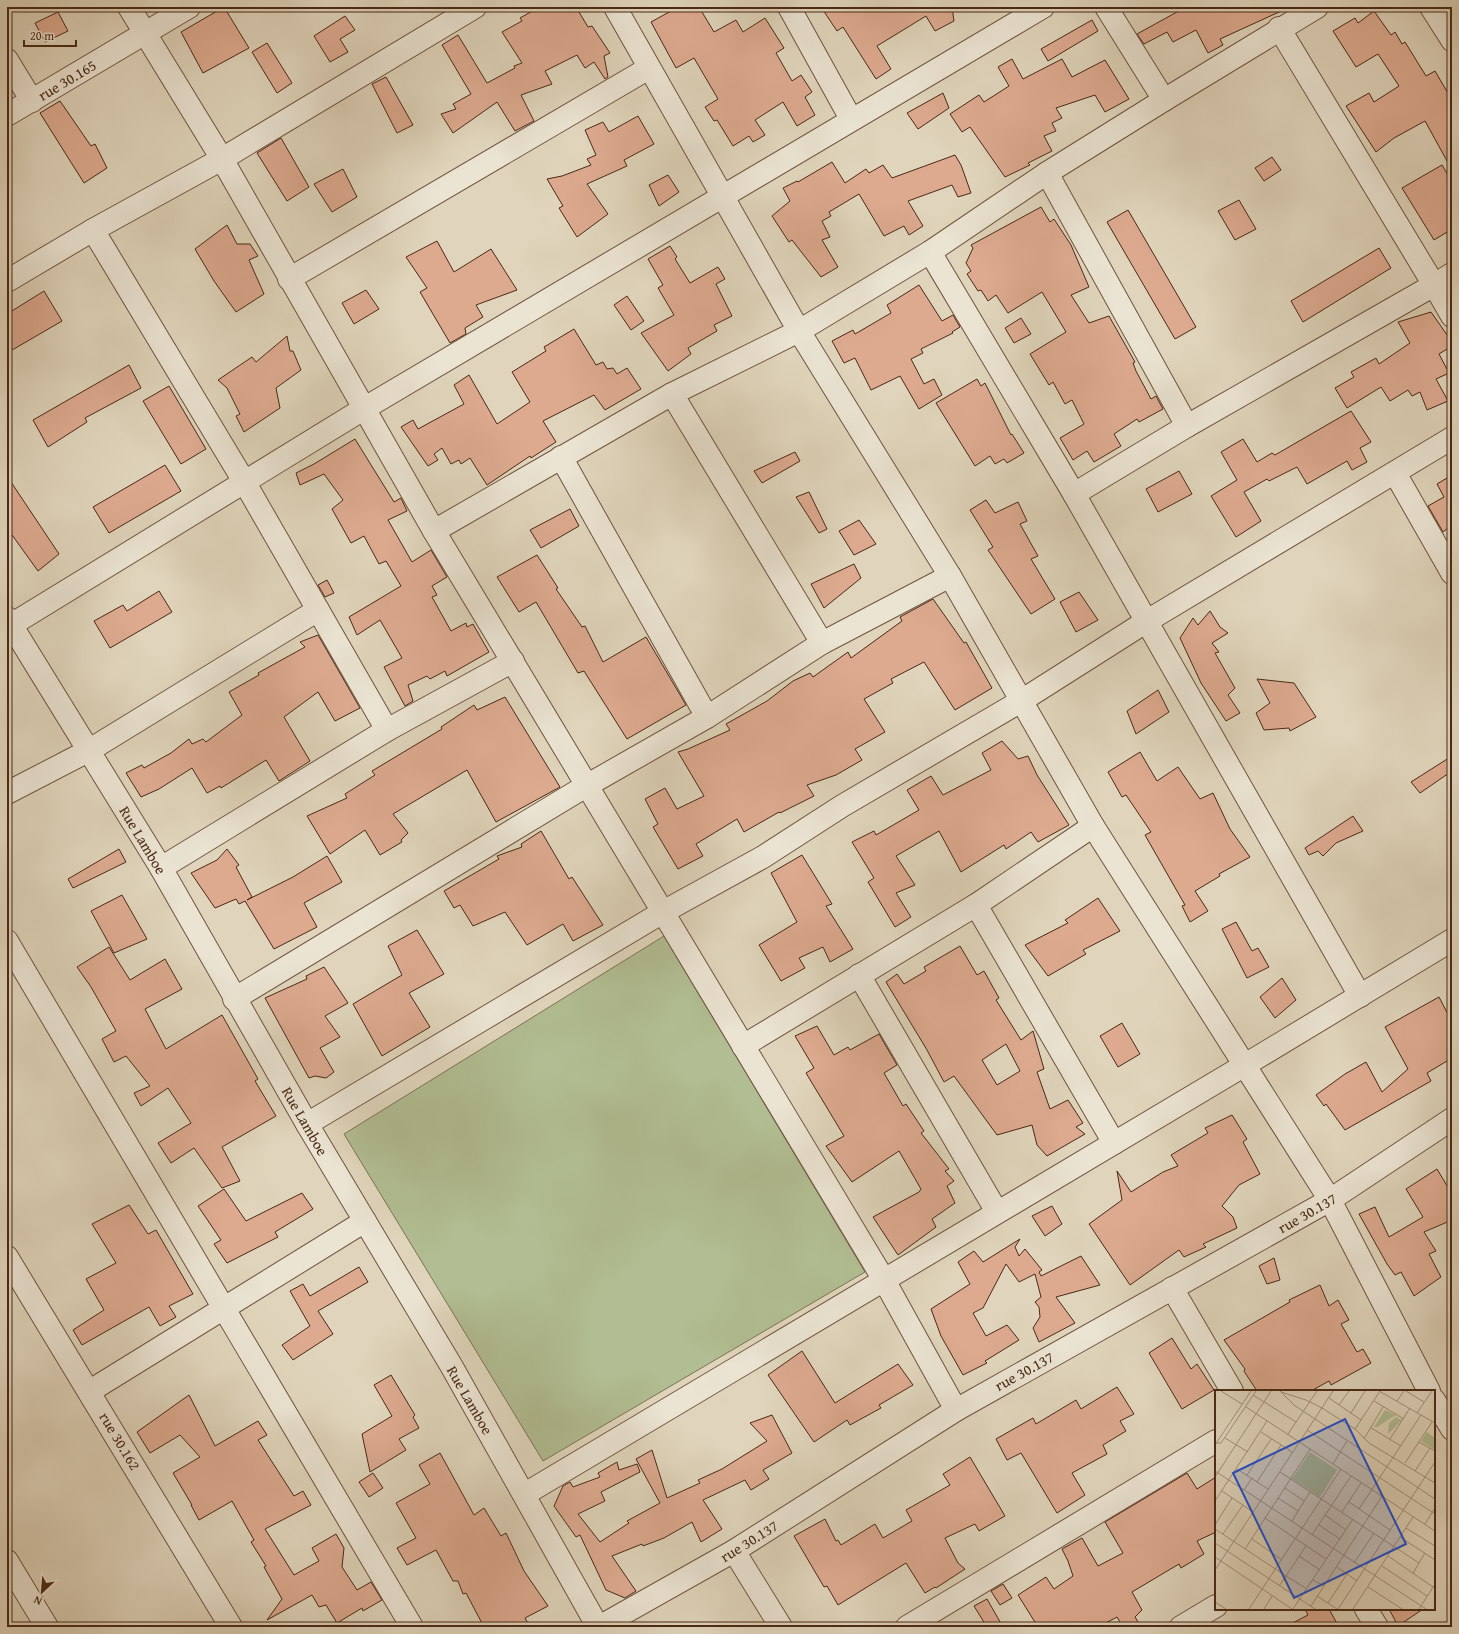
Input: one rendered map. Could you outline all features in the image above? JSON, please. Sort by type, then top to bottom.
[{"type":"street","points":[[129,7],[222,159],[434,531],[884,1280],[956,1410]]},
{"type":"street","name":"rue 30.165","points":[[7,115],[189,7]]},
{"type":"street","points":[[7,281],[93,230],[222,159],[474,7]]},
{"type":"street","points":[[615,7],[799,331],[950,576],[1093,826],[1330,1200],[1428,1390]]},
{"type":"street","points":[[789,7],[851,119]]},
{"type":"street","points":[[9,622],[245,484],[365,408],[851,119],[1043,7]]},
{"type":"street","points":[[1106,7],[1164,100]]},
{"type":"street","points":[[434,531],[672,394],[799,331],[930,252],[1047,173],[1279,28],[1317,7]]},
{"type":"street","points":[[1431,7],[1452,40]]},
{"type":"street","points":[[1279,28],[1443,279],[1452,316]]},
{"type":"street","points":[[7,60],[32,100]]},
{"type":"street","points":[[289,278],[649,68]]},
{"type":"street","points":[[1047,173],[1187,426]]},
{"type":"street","points":[[93,230],[245,484],[387,730]]},
{"type":"street","points":[[930,252],[1074,494],[1360,996]]},
{"type":"street","points":[[1074,494],[1187,426],[1443,279]]},
{"type":"street","points":[[672,394],[822,643]]},
{"type":"street","points":[[307,1124],[663,912],[763,857],[842,806],[1021,701],[1147,621],[1452,438]]},
{"type":"street","points":[[561,457],[707,717]]},
{"type":"street","points":[[1395,473],[1452,573]]},
{"type":"street","points":[[234,999],[586,786],[707,717],[822,643],[950,576]]},
{"type":"street","points":[[7,793],[88,751],[318,610]]},
{"type":"street","name":"Rue Lamboe","points":[[9,622],[160,868],[234,999],[525,1494],[598,1627]]},
{"type":"street","points":[[160,868],[387,730],[513,661]]},
{"type":"street","points":[[743,1046],[976,905],[1093,826]]},
{"type":"street","points":[[976,905],[1114,1142]]},
{"type":"street","points":[[525,1494],[1114,1142],[1245,1066],[1452,940]]},
{"type":"street","points":[[7,942],[225,1308],[412,1627]]},
{"type":"street","points":[[859,975],[997,1212]]},
{"type":"street","name":"rue 30.137","points":[[598,1627],[734,1551],[956,1410],[1330,1200],[1451,1122]]},
{"type":"street","points":[[90,1391],[365,1221]]},
{"type":"street","name":"rue 30.162","points":[[7,1256],[90,1391],[231,1627]]},
{"type":"street","points":[[1172,1288],[1231,1390]]},
{"type":"street","points":[[1435,1402],[1452,1429]]},
{"type":"street","points":[[907,1627],[1215,1442]]},
{"type":"street","points":[[734,1551],[781,1627]]},
{"type":"street","points":[[7,1561],[48,1627]]},
{"type":"street","points":[[1180,1627],[1215,1607]]},
{"type":"street","points":[[1367,1610],[1377,1627]]},
{"type":"green space","points":[[664,936],[865,1272],[543,1461],[344,1134]]},
{"type":"building","points":[[224,7],[249,48],[203,73],[181,32]]},
{"type":"building","points":[[548,7],[576,7],[588,27],[592,26],[610,53],[604,56],[608,77],[605,79],[594,62],[585,68],[577,55],[545,71],[552,84],[521,95],[534,121],[515,131],[497,102],[453,133],[441,114],[456,109],[453,104],[471,94],[442,45],[458,35],[487,83],[515,68],[514,66],[522,63],[502,32],[522,21],[520,18],[536,9],[537,11]]},
{"type":"building","points":[[668,7],[699,7],[714,32],[736,20],[743,32],[765,18],[784,48],[776,53],[792,81],[801,75],[812,92],[805,97],[815,115],[797,126],[783,102],[755,120],[765,135],[753,142],[749,136],[733,146],[717,120],[714,121],[705,107],[718,99],[694,58],[676,68],[651,22],[671,11]]},
{"type":"building","points":[[821,7],[952,7],[954,21],[935,31],[926,16],[877,46],[891,69],[876,79],[843,27],[837,31]]},
{"type":"building","points":[[1186,7],[1290,7],[1220,39],[1223,45],[1208,53],[1196,30],[1173,42],[1167,32],[1144,44],[1137,34]]},
{"type":"building","points":[[1374,11],[1391,35],[1395,32],[1402,44],[1405,42],[1426,76],[1435,71],[1452,100],[1452,170],[1425,121],[1394,138],[1376,152],[1346,106],[1369,93],[1374,102],[1399,86],[1378,54],[1356,67],[1333,31],[1355,18],[1358,23]]},
{"type":"building","points":[[58,12],[68,31],[45,42],[35,23]]},
{"type":"building","points":[[345,16],[355,30],[340,39],[348,52],[330,62],[314,36]]},
{"type":"building","points":[[1092,20],[1098,31],[1048,61],[1041,49]]},
{"type":"building","points":[[267,43],[292,83],[277,93],[252,52]]},
{"type":"building","points":[[1012,59],[1023,79],[1062,59],[1072,77],[1105,60],[1129,99],[1105,112],[1095,95],[1056,108],[1062,118],[1052,123],[1056,131],[1044,136],[1052,151],[1028,163],[1030,165],[1005,177],[970,127],[962,132],[950,114],[979,95],[984,102],[1009,86],[998,67]]},
{"type":"building","points":[[386,77],[413,125],[397,133],[372,84]]},
{"type":"building","points":[[943,93],[949,108],[918,129],[907,113]]},
{"type":"building","points":[[60,101],[91,146],[95,144],[107,168],[84,183],[40,113]]},
{"type":"building","points":[[638,116],[654,144],[624,160],[627,166],[587,184],[608,214],[577,237],[559,208],[563,206],[547,179],[562,176],[591,165],[587,159],[596,155],[585,130],[603,122],[609,132]]},
{"type":"building","points":[[281,138],[309,187],[287,201],[257,153]]},
{"type":"building","points":[[955,155],[961,165],[971,193],[958,197],[952,185],[908,201],[923,226],[909,235],[904,226],[884,236],[859,194],[829,212],[831,216],[822,221],[830,237],[822,240],[838,267],[821,277],[792,240],[789,242],[772,216],[790,201],[783,188],[797,181],[798,182],[832,162],[845,183],[866,169],[869,173],[883,165],[892,178]]},
{"type":"building","points":[[1272,157],[1281,170],[1264,181],[1255,168]]},
{"type":"building","points":[[1442,165],[1452,182],[1452,229],[1434,240],[1402,188]]},
{"type":"building","points":[[343,169],[357,197],[332,212],[314,184]]},
{"type":"building","points":[[668,175],[679,192],[659,206],[649,185]]},
{"type":"building","points":[[1239,200],[1256,229],[1235,240],[1218,211]]},
{"type":"building","points":[[1041,207],[1050,222],[1054,219],[1071,245],[1089,287],[1071,295],[1089,323],[1109,316],[1135,362],[1133,363],[1136,371],[1151,399],[1156,396],[1163,409],[1139,422],[1137,419],[1114,434],[1121,446],[1094,462],[1087,451],[1073,460],[1060,438],[1084,424],[1072,400],[1065,404],[1053,382],[1049,385],[1030,354],[1066,332],[1042,292],[1008,313],[996,295],[988,301],[981,290],[978,291],[967,274],[971,271],[966,263],[973,248],[971,245]]},
{"type":"building","points":[[1128,210],[1196,327],[1175,339],[1107,222]]},
{"type":"building","points":[[227,225],[237,244],[250,244],[258,256],[249,260],[264,294],[236,312],[214,281],[195,249]]},
{"type":"building","points":[[437,241],[454,272],[491,249],[517,290],[476,305],[483,317],[465,328],[466,334],[450,343],[420,292],[427,288],[406,257]]},
{"type":"building","points":[[670,246],[677,257],[675,259],[690,283],[718,267],[725,279],[716,284],[732,316],[714,325],[717,331],[688,348],[691,354],[668,371],[641,333],[674,315],[658,288],[663,285],[648,259]]},
{"type":"building","points":[[1379,248],[1391,268],[1303,322],[1291,301]]},
{"type":"building","points":[[919,285],[942,321],[953,315],[960,327],[952,332],[953,333],[921,349],[923,353],[911,359],[924,384],[934,379],[942,395],[919,409],[900,376],[871,390],[855,358],[844,363],[832,341],[853,330],[855,334],[891,313],[887,305]]},
{"type":"building","points":[[366,290],[379,309],[354,324],[342,303]]},
{"type":"building","points":[[44,291],[62,321],[7,353],[7,314]]},
{"type":"building","points":[[627,296],[644,321],[631,330],[614,305]]},
{"type":"building","points":[[1431,312],[1452,342],[1452,346],[1439,354],[1449,373],[1436,379],[1448,401],[1427,410],[1420,392],[1412,396],[1408,390],[1390,401],[1381,387],[1347,408],[1335,388],[1354,377],[1351,372],[1376,358],[1379,364],[1410,343],[1398,322]]},
{"type":"building","points":[[1021,318],[1031,334],[1014,343],[1005,328]]},
{"type":"building","points":[[574,329],[596,365],[603,362],[607,369],[613,368],[617,374],[627,368],[641,389],[605,410],[594,395],[543,421],[556,442],[531,458],[530,456],[487,485],[470,458],[461,464],[459,460],[451,464],[442,448],[434,454],[438,460],[428,466],[401,427],[413,420],[418,429],[464,404],[454,385],[469,375],[497,424],[530,402],[512,372],[546,351],[544,347]]},
{"type":"building","points":[[287,336],[290,351],[293,351],[301,370],[276,388],[280,408],[244,432],[236,416],[240,414],[227,388],[218,380],[252,357],[256,362]]},
{"type":"building","points":[[129,365],[141,388],[85,418],[87,422],[48,447],[33,420]]},
{"type":"building","points":[[977,379],[981,386],[985,383],[1011,435],[1012,434],[1024,453],[1007,463],[1004,459],[995,464],[990,456],[975,466],[936,403]]},
{"type":"building","points":[[169,386],[206,449],[181,464],[143,401]]},
{"type":"building","points":[[1351,411],[1371,442],[1360,448],[1367,462],[1352,470],[1347,461],[1307,484],[1297,467],[1269,481],[1267,479],[1244,492],[1261,521],[1236,537],[1211,496],[1237,480],[1221,452],[1243,439],[1257,462],[1272,453],[1275,455]]},
{"type":"building","points":[[355,439],[394,502],[401,498],[407,511],[388,520],[412,562],[431,550],[447,577],[432,586],[437,595],[432,597],[451,631],[466,623],[467,627],[473,624],[489,652],[447,676],[445,671],[430,679],[427,676],[408,685],[413,701],[405,706],[384,667],[402,658],[380,620],[357,635],[349,617],[401,586],[386,561],[379,564],[364,536],[351,543],[332,509],[343,500],[324,474],[300,485],[296,473]]},
{"type":"building","points":[[795,452],[800,461],[762,483],[754,471]]},
{"type":"building","points":[[165,465],[181,491],[109,533],[93,507]]},
{"type":"building","points":[[1179,471],[1192,494],[1158,512],[1146,489]]},
{"type":"building","points":[[1452,475],[1452,525],[1443,532],[1428,506],[1444,497],[1437,484]]},
{"type":"building","points":[[7,476],[59,554],[38,571],[7,528]]},
{"type":"building","points":[[809,492],[827,529],[819,533],[796,497]]},
{"type":"building","points":[[986,500],[995,513],[1018,502],[1027,521],[1020,524],[1038,556],[1031,559],[1055,599],[1031,614],[988,550],[993,547],[970,510]]},
{"type":"building","points":[[570,509],[579,526],[541,548],[530,530]]},
{"type":"building","points":[[859,520],[876,544],[854,555],[839,531]]},
{"type":"building","points":[[537,555],[558,588],[556,589],[582,627],[585,626],[603,662],[646,637],[686,705],[627,739],[584,671],[578,673],[536,602],[519,612],[497,577]]},
{"type":"building","points":[[854,564],[861,578],[824,608],[811,584]]},
{"type":"building","points":[[327,580],[334,593],[325,597],[318,585]]},
{"type":"building","points":[[159,591],[172,612],[110,648],[94,621],[123,605],[127,611]]},
{"type":"building","points":[[1079,592],[1098,620],[1076,632],[1060,602]]},
{"type":"building","points":[[933,599],[964,643],[966,642],[992,688],[955,710],[924,662],[891,679],[893,683],[864,699],[885,732],[855,749],[862,760],[836,775],[807,785],[814,796],[780,813],[779,812],[744,832],[737,819],[696,844],[703,856],[678,869],[653,827],[658,824],[645,799],[665,788],[677,809],[704,796],[678,752],[730,730],[726,724],[767,701],[793,681],[810,673],[813,677],[848,652],[851,658],[902,621],[900,617]]},
{"type":"building","points":[[1210,611],[1220,627],[1228,633],[1212,643],[1219,652],[1215,653],[1235,688],[1228,695],[1240,713],[1226,721],[1201,683],[1180,638],[1193,618],[1198,625]]},
{"type":"building","points":[[318,635],[360,708],[335,721],[318,692],[284,717],[310,761],[279,781],[266,760],[221,788],[220,786],[207,793],[192,768],[159,789],[141,797],[126,773],[142,765],[144,768],[171,753],[189,739],[192,744],[203,739],[206,742],[242,715],[229,692],[259,675],[258,673],[305,647],[300,642]]},
{"type":"building","points":[[1257,679],[1294,683],[1316,717],[1290,731],[1289,728],[1264,730],[1256,713],[1270,703]]},
{"type":"building","points":[[1158,690],[1169,712],[1136,734],[1127,711]]},
{"type":"building","points":[[505,697],[560,787],[496,822],[467,770],[393,814],[408,833],[401,840],[402,842],[380,855],[365,830],[330,854],[307,816],[347,798],[345,794],[375,775],[372,771],[442,729],[441,727],[474,705],[477,710]]},
{"type":"building","points":[[1002,741],[1018,759],[1028,756],[1037,775],[1069,825],[1038,842],[1031,832],[1006,849],[1004,845],[961,872],[939,831],[896,856],[915,885],[896,893],[911,917],[895,927],[868,882],[874,878],[852,842],[874,831],[876,835],[919,810],[907,790],[931,776],[943,795],[991,770],[982,753]]},
{"type":"building","points":[[1140,752],[1157,781],[1178,767],[1200,799],[1213,793],[1230,829],[1250,857],[1219,874],[1220,876],[1195,891],[1208,911],[1190,922],[1182,906],[1185,905],[1145,835],[1151,832],[1126,795],[1122,797],[1108,772]]},
{"type":"building","points":[[1452,756],[1452,771],[1420,793],[1411,782]]},
{"type":"building","points":[[1353,816],[1363,831],[1336,843],[1323,856],[1318,851],[1309,855],[1305,848]]},
{"type":"building","points":[[541,831],[569,879],[572,877],[603,925],[573,941],[563,924],[527,945],[505,912],[473,926],[460,905],[454,908],[444,891],[499,859],[497,856],[522,847],[521,844]]},
{"type":"building","points":[[119,849],[126,862],[73,888],[68,879]]},
{"type":"building","points":[[227,849],[239,865],[236,867],[252,897],[247,900],[293,877],[327,856],[342,882],[304,903],[317,927],[274,949],[245,901],[239,904],[236,899],[215,908],[191,873],[217,860]]},
{"type":"building","points":[[802,855],[832,904],[826,906],[853,949],[830,962],[823,947],[799,958],[805,968],[781,981],[759,945],[797,922],[771,873]]},
{"type":"building","points":[[122,895],[147,939],[114,953],[91,911]]},
{"type":"building","points":[[1098,898],[1120,931],[1083,950],[1086,954],[1048,976],[1025,945],[1068,923],[1065,920]]},
{"type":"building","points":[[1236,922],[1252,951],[1258,948],[1269,967],[1247,978],[1222,929]]},
{"type":"building","points":[[417,930],[444,974],[409,993],[430,1027],[382,1056],[353,1004],[402,975],[388,946]]},
{"type":"building","points":[[960,946],[977,975],[984,971],[999,998],[996,1000],[1021,1040],[1033,1031],[1044,1069],[1037,1072],[1050,1109],[1068,1100],[1083,1123],[1076,1127],[1085,1134],[1047,1156],[1037,1145],[1032,1125],[997,1135],[954,1076],[944,1082],[927,1050],[886,982],[897,974],[904,984],[926,971],[924,967]],"holes":[[[1006,1044],[1020,1071],[997,1085],[982,1060]]]},
{"type":"building","points":[[109,947],[130,980],[165,959],[182,989],[145,1009],[166,1049],[222,1015],[258,1079],[255,1081],[276,1116],[222,1147],[240,1181],[222,1188],[194,1148],[171,1163],[158,1143],[191,1123],[168,1088],[141,1106],[134,1093],[150,1086],[126,1056],[114,1062],[102,1039],[116,1031],[91,987],[77,967]]},
{"type":"building","points":[[324,967],[348,1003],[325,1016],[340,1037],[320,1048],[334,1072],[326,1078],[315,1076],[309,1078],[265,998],[307,979],[306,976]]},
{"type":"building","points":[[1282,978],[1296,1000],[1275,1018],[1260,997]]},
{"type":"building","points":[[1439,997],[1452,1022],[1452,1058],[1427,1073],[1431,1081],[1345,1130],[1326,1104],[1324,1106],[1316,1095],[1345,1074],[1366,1062],[1382,1092],[1408,1069],[1385,1027]]},
{"type":"building","points":[[1122,1023],[1140,1054],[1118,1067],[1100,1036]]},
{"type":"building","points":[[817,1026],[834,1055],[848,1047],[850,1050],[879,1034],[897,1065],[884,1073],[903,1106],[906,1104],[924,1131],[921,1133],[949,1169],[945,1171],[954,1181],[947,1186],[955,1203],[932,1219],[936,1227],[898,1255],[873,1217],[919,1192],[921,1189],[899,1151],[852,1182],[826,1146],[844,1136],[806,1073],[814,1068],[795,1036]]},
{"type":"building","points":[[1232,1115],[1247,1139],[1243,1142],[1260,1174],[1239,1185],[1222,1206],[1233,1217],[1237,1228],[1203,1244],[1206,1247],[1184,1257],[1179,1250],[1130,1285],[1089,1224],[1122,1200],[1117,1171],[1131,1192],[1163,1172],[1178,1166],[1171,1155],[1208,1133],[1205,1128]]},
{"type":"building","points":[[1437,1169],[1452,1194],[1452,1220],[1424,1232],[1436,1251],[1429,1254],[1441,1277],[1414,1296],[1401,1272],[1395,1275],[1387,1264],[1359,1214],[1375,1207],[1389,1237],[1423,1217],[1406,1189]]},
{"type":"building","points":[[224,1189],[246,1221],[302,1193],[313,1209],[275,1232],[278,1237],[227,1263],[214,1244],[221,1240],[198,1206]]},
{"type":"building","points":[[129,1205],[148,1234],[156,1230],[193,1294],[169,1306],[176,1317],[160,1326],[149,1307],[82,1345],[73,1330],[104,1310],[86,1279],[116,1263],[92,1224]]},
{"type":"building","points":[[1052,1206],[1062,1224],[1045,1236],[1032,1216]]},
{"type":"building","points":[[1020,1239],[1015,1247],[1019,1256],[1025,1249],[1042,1270],[1039,1272],[1041,1276],[1081,1256],[1100,1285],[1056,1297],[1075,1323],[1039,1342],[1033,1328],[1040,1317],[1039,1307],[1035,1302],[1041,1297],[1035,1274],[1019,1282],[1006,1264],[983,1308],[973,1313],[986,1336],[1007,1325],[1019,1340],[985,1361],[987,1363],[963,1375],[941,1336],[931,1309],[970,1284],[958,1262],[974,1251],[983,1262]]},
{"type":"building","points":[[1274,1258],[1280,1280],[1267,1284],[1259,1266]]},
{"type":"building","points":[[359,1267],[368,1282],[318,1311],[333,1334],[293,1360],[282,1345],[310,1326],[290,1291],[303,1284],[310,1296]]},
{"type":"building","points":[[1320,1285],[1329,1306],[1338,1300],[1349,1320],[1341,1324],[1357,1352],[1363,1349],[1371,1363],[1331,1385],[1329,1381],[1313,1390],[1256,1390],[1244,1371],[1245,1369],[1224,1340],[1290,1302],[1289,1300]]},
{"type":"building","points":[[1172,1338],[1191,1369],[1197,1364],[1214,1390],[1182,1409],[1149,1353]]},
{"type":"building","points":[[802,1351],[835,1403],[898,1364],[913,1385],[879,1405],[881,1408],[850,1425],[847,1420],[814,1442],[768,1375]]},
{"type":"building","points":[[391,1375],[415,1415],[413,1417],[419,1428],[399,1439],[406,1450],[370,1472],[362,1434],[392,1416],[374,1385]]},
{"type":"building","points":[[1117,1387],[1134,1414],[1120,1421],[1126,1431],[1103,1445],[1107,1454],[1072,1473],[1085,1495],[1057,1513],[1021,1453],[1007,1460],[996,1439],[1033,1418],[1036,1424],[1076,1400],[1081,1409]]},
{"type":"building","points":[[189,1395],[215,1446],[258,1421],[267,1435],[258,1440],[294,1496],[303,1491],[311,1505],[265,1529],[294,1575],[319,1561],[312,1548],[336,1534],[344,1548],[342,1567],[357,1590],[371,1582],[382,1600],[363,1611],[362,1608],[337,1623],[326,1605],[319,1607],[312,1595],[267,1620],[282,1599],[264,1567],[266,1566],[251,1542],[254,1540],[232,1501],[199,1520],[173,1473],[200,1457],[180,1435],[150,1453],[137,1432]]},
{"type":"building","points":[[772,1415],[792,1453],[763,1470],[769,1479],[751,1490],[745,1480],[703,1500],[722,1529],[701,1542],[692,1522],[664,1538],[643,1546],[642,1544],[612,1556],[636,1591],[625,1598],[606,1590],[580,1535],[576,1537],[554,1506],[563,1486],[570,1482],[573,1487],[600,1477],[598,1473],[617,1462],[619,1470],[637,1464],[640,1472],[601,1492],[605,1501],[578,1514],[600,1542],[629,1523],[627,1521],[660,1503],[636,1459],[652,1450],[667,1498],[700,1483],[698,1480],[722,1469],[767,1441],[750,1423]]},
{"type":"building","points":[[440,1453],[474,1515],[484,1508],[501,1536],[506,1533],[524,1571],[548,1606],[525,1618],[530,1627],[484,1627],[466,1593],[463,1594],[458,1581],[453,1581],[436,1550],[407,1565],[397,1548],[416,1538],[396,1503],[430,1484],[419,1465]]},
{"type":"building","points":[[970,1457],[1005,1516],[979,1531],[975,1524],[945,1538],[958,1563],[965,1569],[936,1588],[935,1587],[925,1593],[906,1563],[838,1605],[827,1586],[824,1587],[794,1536],[825,1519],[836,1541],[838,1540],[841,1545],[875,1524],[883,1538],[912,1521],[906,1510],[950,1485],[943,1474]]},
{"type":"building","points":[[373,1473],[383,1488],[369,1497],[359,1482]]},
{"type":"building","points":[[1187,1473],[1197,1489],[1215,1478],[1215,1532],[1197,1541],[1204,1554],[1181,1568],[1179,1564],[1132,1592],[1142,1610],[1135,1617],[1141,1627],[1123,1627],[1117,1617],[1098,1627],[1038,1627],[1018,1595],[1046,1577],[1054,1589],[1073,1576],[1062,1549],[1082,1538],[1098,1566],[1123,1553],[1105,1522]]},
{"type":"building","points":[[1003,1584],[1012,1598],[1000,1605],[991,1591]]},
{"type":"building","points":[[987,1599],[1003,1627],[987,1627],[974,1606]]},
{"type":"building","points":[[1306,1610],[1330,1610],[1339,1627],[1285,1627],[1308,1615]]},
{"type":"building","points":[[1390,1610],[1422,1610],[1398,1626]]}]
